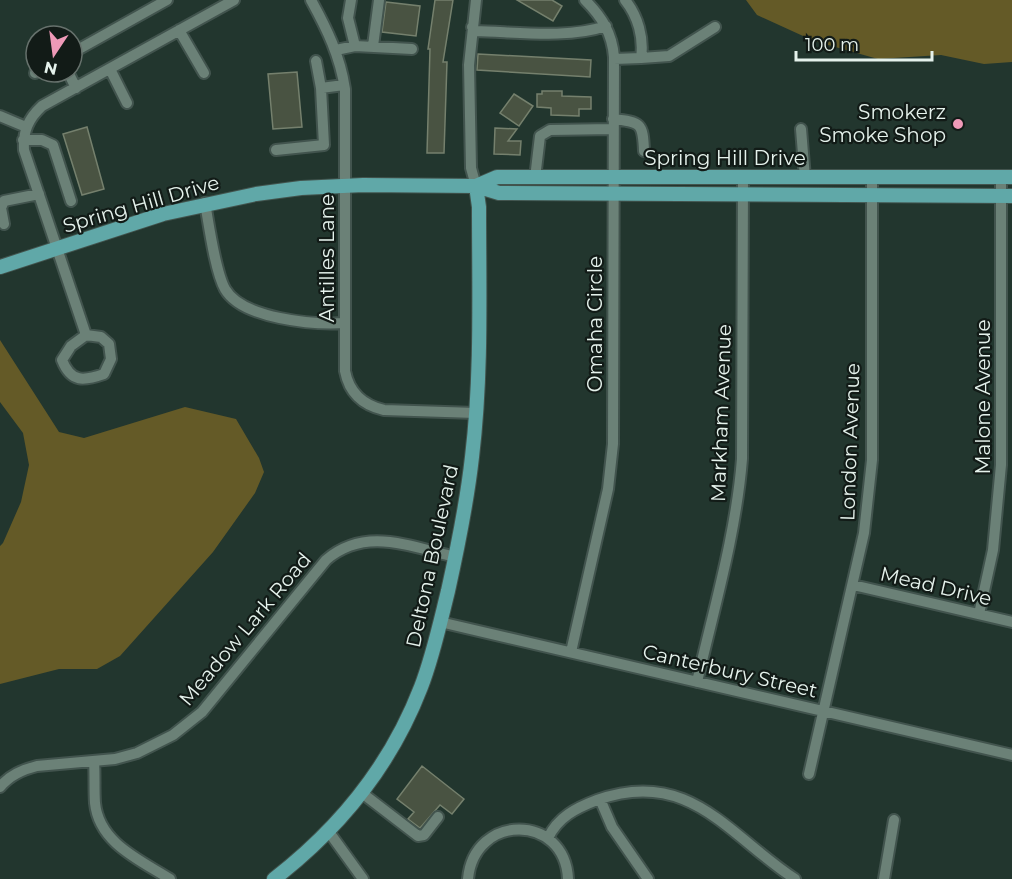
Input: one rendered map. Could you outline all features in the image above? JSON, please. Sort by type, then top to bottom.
[{"type":"main road","name":"Spring Hill Drive","points":[[476,186],[497,177],[1007,177]]},
{"type":"main road","name":"Spring Hill Drive","points":[[0,267],[163,213],[204,203],[256,194],[345,185],[476,186],[499,193],[1007,196]]},
{"type":"main road","name":"Deltona Boulevard","points":[[274,879],[329,831],[362,793],[409,716],[432,656],[456,557],[467,496],[476,413],[479,360],[479,207],[476,186]]},
{"type":"street","points":[[84,46],[167,0]]},
{"type":"street","points":[[86,335],[24,150],[23,140],[26,127],[34,113],[42,106],[234,0]]},
{"type":"street","name":"Antilles Lane","points":[[311,0],[336,50],[344,86],[345,370],[347,380],[351,389],[363,403],[384,410],[476,413]]},
{"type":"street","points":[[351,0],[348,18],[355,46]]},
{"type":"street","points":[[374,46],[379,0]]},
{"type":"street","points":[[476,0],[469,65],[470,156],[476,186]]},
{"type":"street","name":"Omaha Circle","points":[[571,652],[609,489],[612,466],[614,59],[613,43],[606,26],[598,12],[585,0]]},
{"type":"street","points":[[624,0],[638,21],[643,47],[641,58]]},
{"type":"street","points":[[472,27],[476,31],[556,33],[590,32],[606,26]]},
{"type":"street","points":[[614,59],[669,56],[715,27]]},
{"type":"street","points":[[179,30],[204,73]]},
{"type":"street","points":[[336,50],[355,46],[412,49]]},
{"type":"street","points":[[276,150],[324,145],[321,88],[316,61]]},
{"type":"street","points":[[110,69],[127,103]]},
{"type":"street","points":[[74,84],[76,88]]},
{"type":"street","points":[[321,88],[344,86]]},
{"type":"street","points":[[0,116],[26,127]]},
{"type":"street","points":[[535,178],[540,136],[550,130],[634,121],[640,125],[643,132],[644,151]]},
{"type":"street","points":[[801,129],[805,178]]},
{"type":"street","points":[[23,140],[42,140],[53,145],[71,201]]},
{"type":"street","name":"London Avenue","points":[[809,774],[864,533],[872,460],[872,177]]},
{"type":"street","name":"Malone Avenue","points":[[979,614],[993,550],[1001,465],[1007,177]]},
{"type":"street","name":"Markham Avenue","points":[[697,682],[740,487],[743,178]]},
{"type":"street","points":[[4,225],[1,208],[4,201],[39,194]]},
{"type":"street","points":[[204,203],[221,280],[231,297],[248,308],[280,318],[323,325],[345,323]]},
{"type":"street","points":[[86,335],[101,337],[109,344],[111,359],[104,374],[91,379],[78,379],[67,372],[62,360],[71,346],[86,335]]},
{"type":"street","name":"Meadow Lark Road","points":[[0,787],[14,775],[37,766],[115,759],[137,753],[156,745],[188,724],[202,712],[326,560],[336,551],[360,541],[380,541],[456,557]]},
{"type":"street","name":"Mead Drive","points":[[853,585],[1012,622]]},
{"type":"street","name":"Canterbury Street","points":[[440,622],[1012,755]]},
{"type":"street","points":[[94,761],[95,803],[106,832],[121,848],[170,879]]},
{"type":"street","points":[[548,838],[559,822],[579,807],[618,793],[655,792],[689,800],[724,823],[759,853],[795,879]]},
{"type":"street","points":[[362,793],[418,836],[424,835],[438,817]]},
{"type":"street","points":[[600,799],[612,827],[648,879]]},
{"type":"street","points":[[884,879],[894,820]]},
{"type":"street","points":[[468,879],[471,861],[476,852],[492,837],[502,832],[522,829],[548,838],[563,856],[568,879]]},
{"type":"street","points":[[329,831],[363,879]]},
{"type":"shaded area","points":[[746,0],[1012,0],[1012,62],[984,64],[941,55],[878,59],[814,41],[757,15]]},
{"type":"shaded area","points":[[0,340],[59,432],[84,438],[185,407],[236,419],[259,458],[264,472],[255,493],[213,552],[120,656],[97,669],[59,669],[0,684],[0,546],[21,502],[29,465],[23,433],[0,402]]},
{"type":"building","points":[[435,0],[453,0],[443,62],[447,62],[444,153],[427,153],[430,49],[428,49]]},
{"type":"building","points":[[517,0],[552,0],[562,6],[553,21]]},
{"type":"building","points":[[386,2],[420,6],[416,36],[382,32]]},
{"type":"building","points":[[478,54],[591,60],[590,77],[477,70]]},
{"type":"building","points":[[297,72],[302,127],[273,129],[268,74]]},
{"type":"building","points":[[542,91],[562,91],[562,96],[591,97],[591,109],[579,109],[579,116],[551,115],[551,108],[537,107],[537,94],[542,94]]},
{"type":"building","points":[[514,94],[533,106],[519,126],[500,113]]},
{"type":"building","points":[[87,127],[104,189],[82,195],[63,134]]},
{"type":"building","points":[[495,128],[517,129],[508,141],[521,141],[520,155],[494,154]]},
{"type":"building","points":[[422,766],[464,799],[452,814],[440,805],[420,828],[408,819],[414,812],[397,799]]},
{"type":"place","name":"Smokerz Smoke Shop","points":[[958,124]]}]
